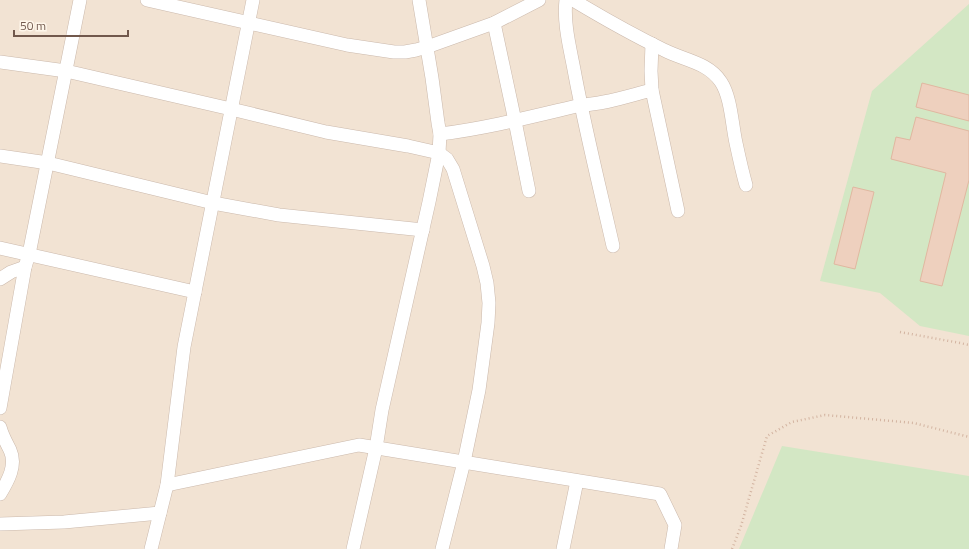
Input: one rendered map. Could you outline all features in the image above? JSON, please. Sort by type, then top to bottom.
[{"type":"street","points":[[0,408],[27,260],[48,163],[80,0]]},
{"type":"street","points":[[148,0],[347,45],[394,52],[410,51],[427,47],[494,23],[539,0]]},
{"type":"street","points":[[150,549],[167,485],[184,347],[253,0]]},
{"type":"street","points":[[353,549],[439,153],[440,134],[420,0]]},
{"type":"street","points":[[566,0],[565,10],[569,44],[581,105],[613,246]]},
{"type":"street","points":[[573,0],[624,30],[665,51],[704,66],[714,73],[722,82],[730,105],[736,144],[746,185]]},
{"type":"street","points":[[494,23],[529,191]]},
{"type":"street","points":[[652,44],[652,90],[678,211]]},
{"type":"street","points":[[0,62],[66,72],[326,132],[408,146],[439,153],[447,159],[463,199],[483,266],[487,283],[489,303],[488,323],[479,390],[464,462],[442,549]]},
{"type":"street","points":[[440,134],[515,121],[581,105],[603,103],[652,90]]},
{"type":"street","points":[[0,156],[48,163],[213,203],[279,215],[423,230]]},
{"type":"street","points":[[0,248],[27,260],[195,292]]},
{"type":"street","points":[[0,279],[27,260]]},
{"type":"street","points":[[0,427],[10,450],[13,463],[12,470],[0,494]]},
{"type":"street","points":[[167,485],[359,445],[660,494],[675,525],[671,549]]},
{"type":"street","points":[[563,549],[577,480]]},
{"type":"street","points":[[0,524],[64,522],[160,513]]},
{"type":"path","points":[[900,332],[969,345]]},
{"type":"path","points":[[732,549],[741,526],[767,436],[792,422],[825,415],[914,423],[969,437]]},
{"type":"shaded area","points":[[0,0],[969,0],[969,549],[0,549]]},
{"type":"green space","points":[[969,4],[969,336],[920,326],[880,293],[820,281],[872,91]]},
{"type":"green space","points":[[782,446],[969,476],[969,549],[739,549]]},
{"type":"building","points":[[922,83],[969,95],[969,121],[916,107]]},
{"type":"building","points":[[916,117],[969,131],[969,180],[942,286],[920,281],[946,173],[891,159],[896,137],[910,140]]},
{"type":"building","points":[[853,187],[874,192],[855,269],[834,264]]}]
